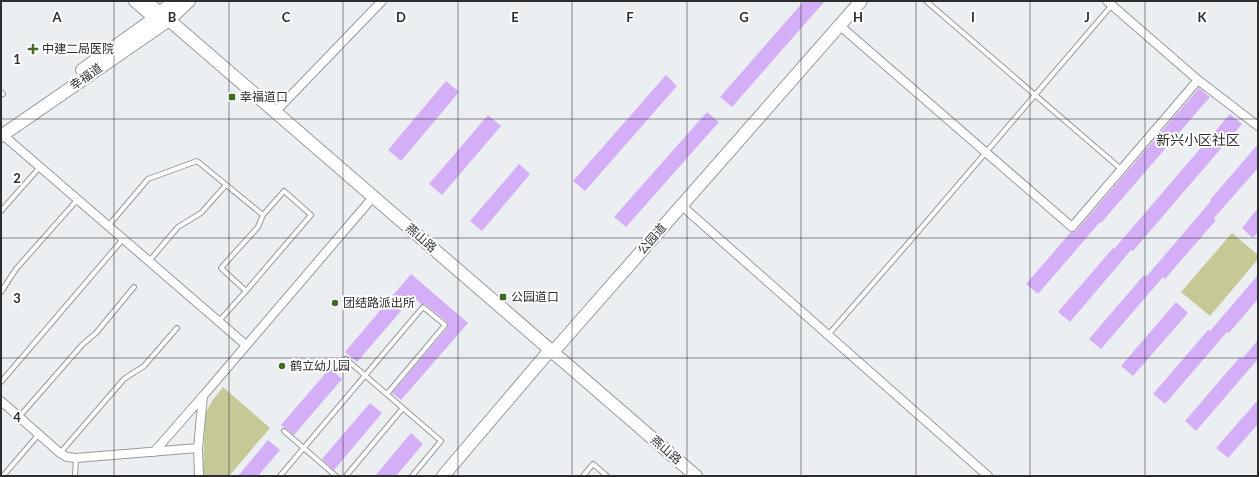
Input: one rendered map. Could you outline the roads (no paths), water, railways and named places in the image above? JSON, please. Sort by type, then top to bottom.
[{"type":"main road","name":"燕山路","points":[[135,1],[162,19],[275,112],[550,354],[684,476]]},
{"type":"main road","name":"燕山路","points":[[145,1],[162,19],[275,122],[368,203],[696,476]]},
{"type":"main road","name":"幸福道","points":[[162,19],[173,1]]},
{"type":"main road","name":"幸福道","points":[[2,133],[189,1]]},
{"type":"main road","name":"公园道","points":[[443,476],[682,206],[860,1]]},
{"type":"street","points":[[275,112],[382,1]]},
{"type":"street","points":[[1109,3],[1198,80],[1258,126]]},
{"type":"street","points":[[839,26],[1072,227],[1198,80]]},
{"type":"street","points":[[2,133],[150,260],[246,345]]},
{"type":"street","points":[[154,452],[368,203]]},
{"type":"street","points":[[682,206],[988,476]]},
{"type":"street","points":[[199,476],[198,448],[203,396]]},
{"type":"street","points":[[1,401],[60,453],[68,457],[76,458],[198,448]]},
{"type":"lane","points":[[926,1],[1121,169]]},
{"type":"lane","points":[[828,335],[1035,95],[1109,3]]},
{"type":"lane","points":[[109,225],[148,179],[197,160],[263,215]]},
{"type":"lane","points":[[1,211],[40,166]]},
{"type":"lane","points":[[150,260],[178,227],[201,213],[226,184]]},
{"type":"lane","points":[[219,321],[246,290],[311,214],[284,191],[263,215],[258,227],[221,268],[246,290]]},
{"type":"lane","points":[[1,292],[16,269],[78,199]]},
{"type":"lane","points":[[1,382],[124,238]]},
{"type":"lane","points":[[19,417],[82,345],[96,333],[134,287]]},
{"type":"lane","points":[[280,476],[423,307],[445,325],[387,394]]},
{"type":"lane","points":[[60,453],[124,379],[144,366],[177,328]]},
{"type":"lane","points":[[346,359],[441,442],[412,476]]},
{"type":"lane","points":[[346,476],[403,408]]},
{"type":"lane","points":[[284,431],[336,476]]},
{"type":"lane","points":[[3,476],[39,434]]},
{"type":"lane","points":[[75,476],[76,458]]},
{"type":"lane","points":[[583,476],[593,464],[607,476]]},
{"type":"place","name":"中建二局医院","points":[[33,49]]},
{"type":"place","name":"幸福道口","points":[[232,97]]},
{"type":"place","name":"公园道口","points":[[503,297]]},
{"type":"place","name":"团结路派出所","points":[[335,303]]},
{"type":"place","name":"鹤立幼儿园","points":[[282,366]]},
{"type":"district","name":"新兴小区社区","points":[[1198,140]]}]
